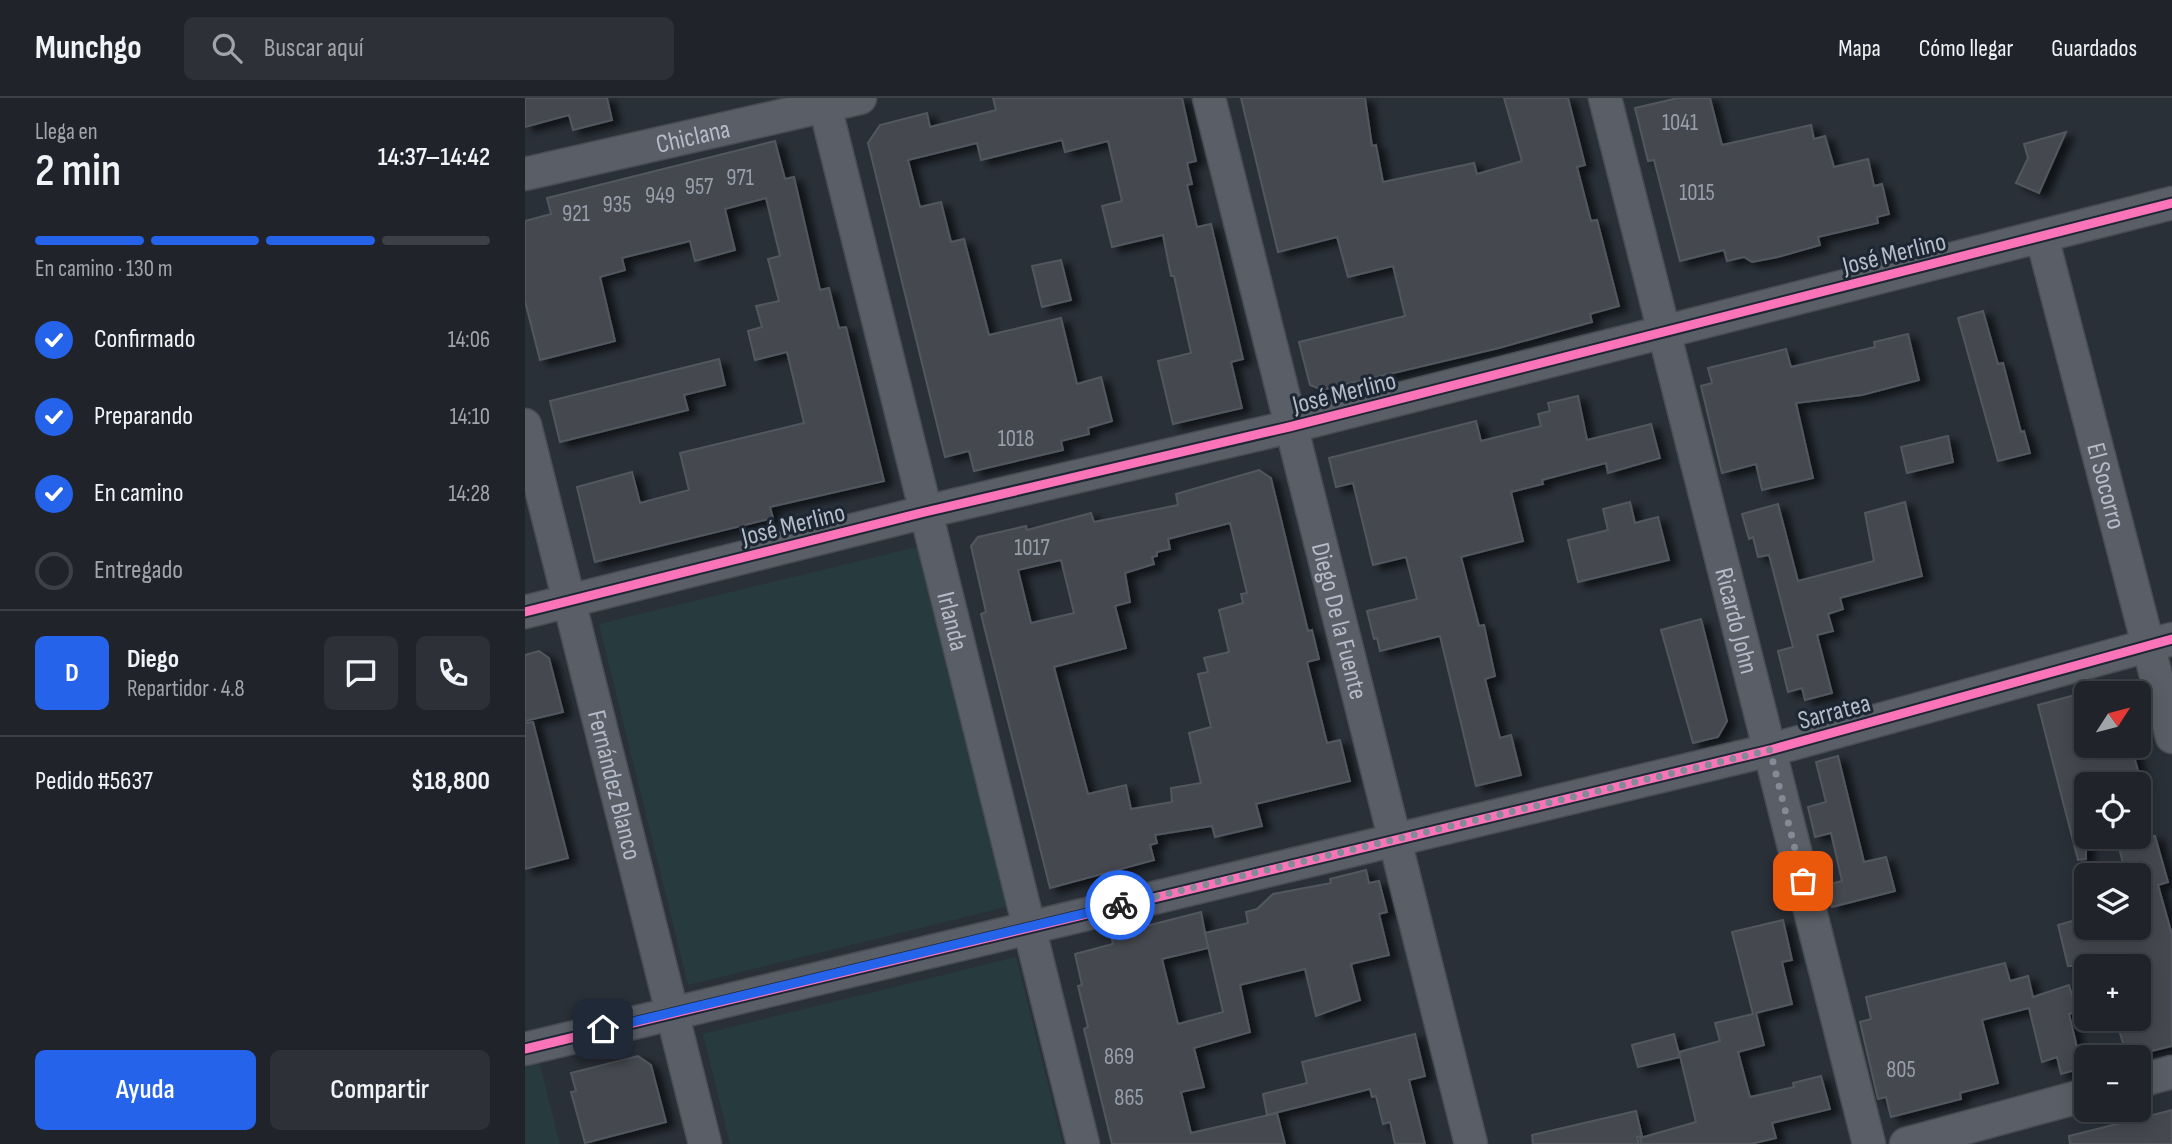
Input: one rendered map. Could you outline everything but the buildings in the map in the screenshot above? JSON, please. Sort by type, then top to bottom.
[{"type":"street","name":"Chiclana","points":[[525,174],[824,102],[860,98]]},
{"type":"street","name":"Diego De la Fuente","points":[[1209,98],[1289,427],[1397,838],[1471,1144]]},
{"type":"street","name":"Ricardo John","points":[[1605,98],[1870,1144]]},
{"type":"street","name":"Irlanda","points":[[824,102],[1083,1144]]},
{"type":"street","name":"José Merlino","points":[[525,612],[925,512],[1289,427],[2172,203]]},
{"type":"street","name":"El Socorro","points":[[2042,237],[2159,643],[2172,737]]},
{"type":"street","name":"Fernández Blanco","points":[[525,425],[705,1144]]},
{"type":"street","name":"Sarratea","points":[[525,1049],[1770,750],[2159,643]]},
{"type":"street","points":[[2151,1078],[2172,1072]]},
{"type":"street","points":[[1906,1144],[2074,1099]]},
{"type":"green space","points":[[917,547],[1006,907],[688,985],[599,624]]},
{"type":"green space","points":[[1016,957],[1063,1144],[730,1144],[703,1034]]},
{"type":"green space","points":[[538,1057],[560,1144],[525,1144],[525,1060]]},
{"type":"cycle path","points":[[525,612],[925,512],[1289,427],[2172,203]]},
{"type":"cycle path","points":[[525,1049],[1770,750],[2172,639]]},
{"type":"way so far","points":[[1120,905],[1770,750],[1803,881]]},
{"type":"route","points":[[603,1029],[1120,905]]}]
